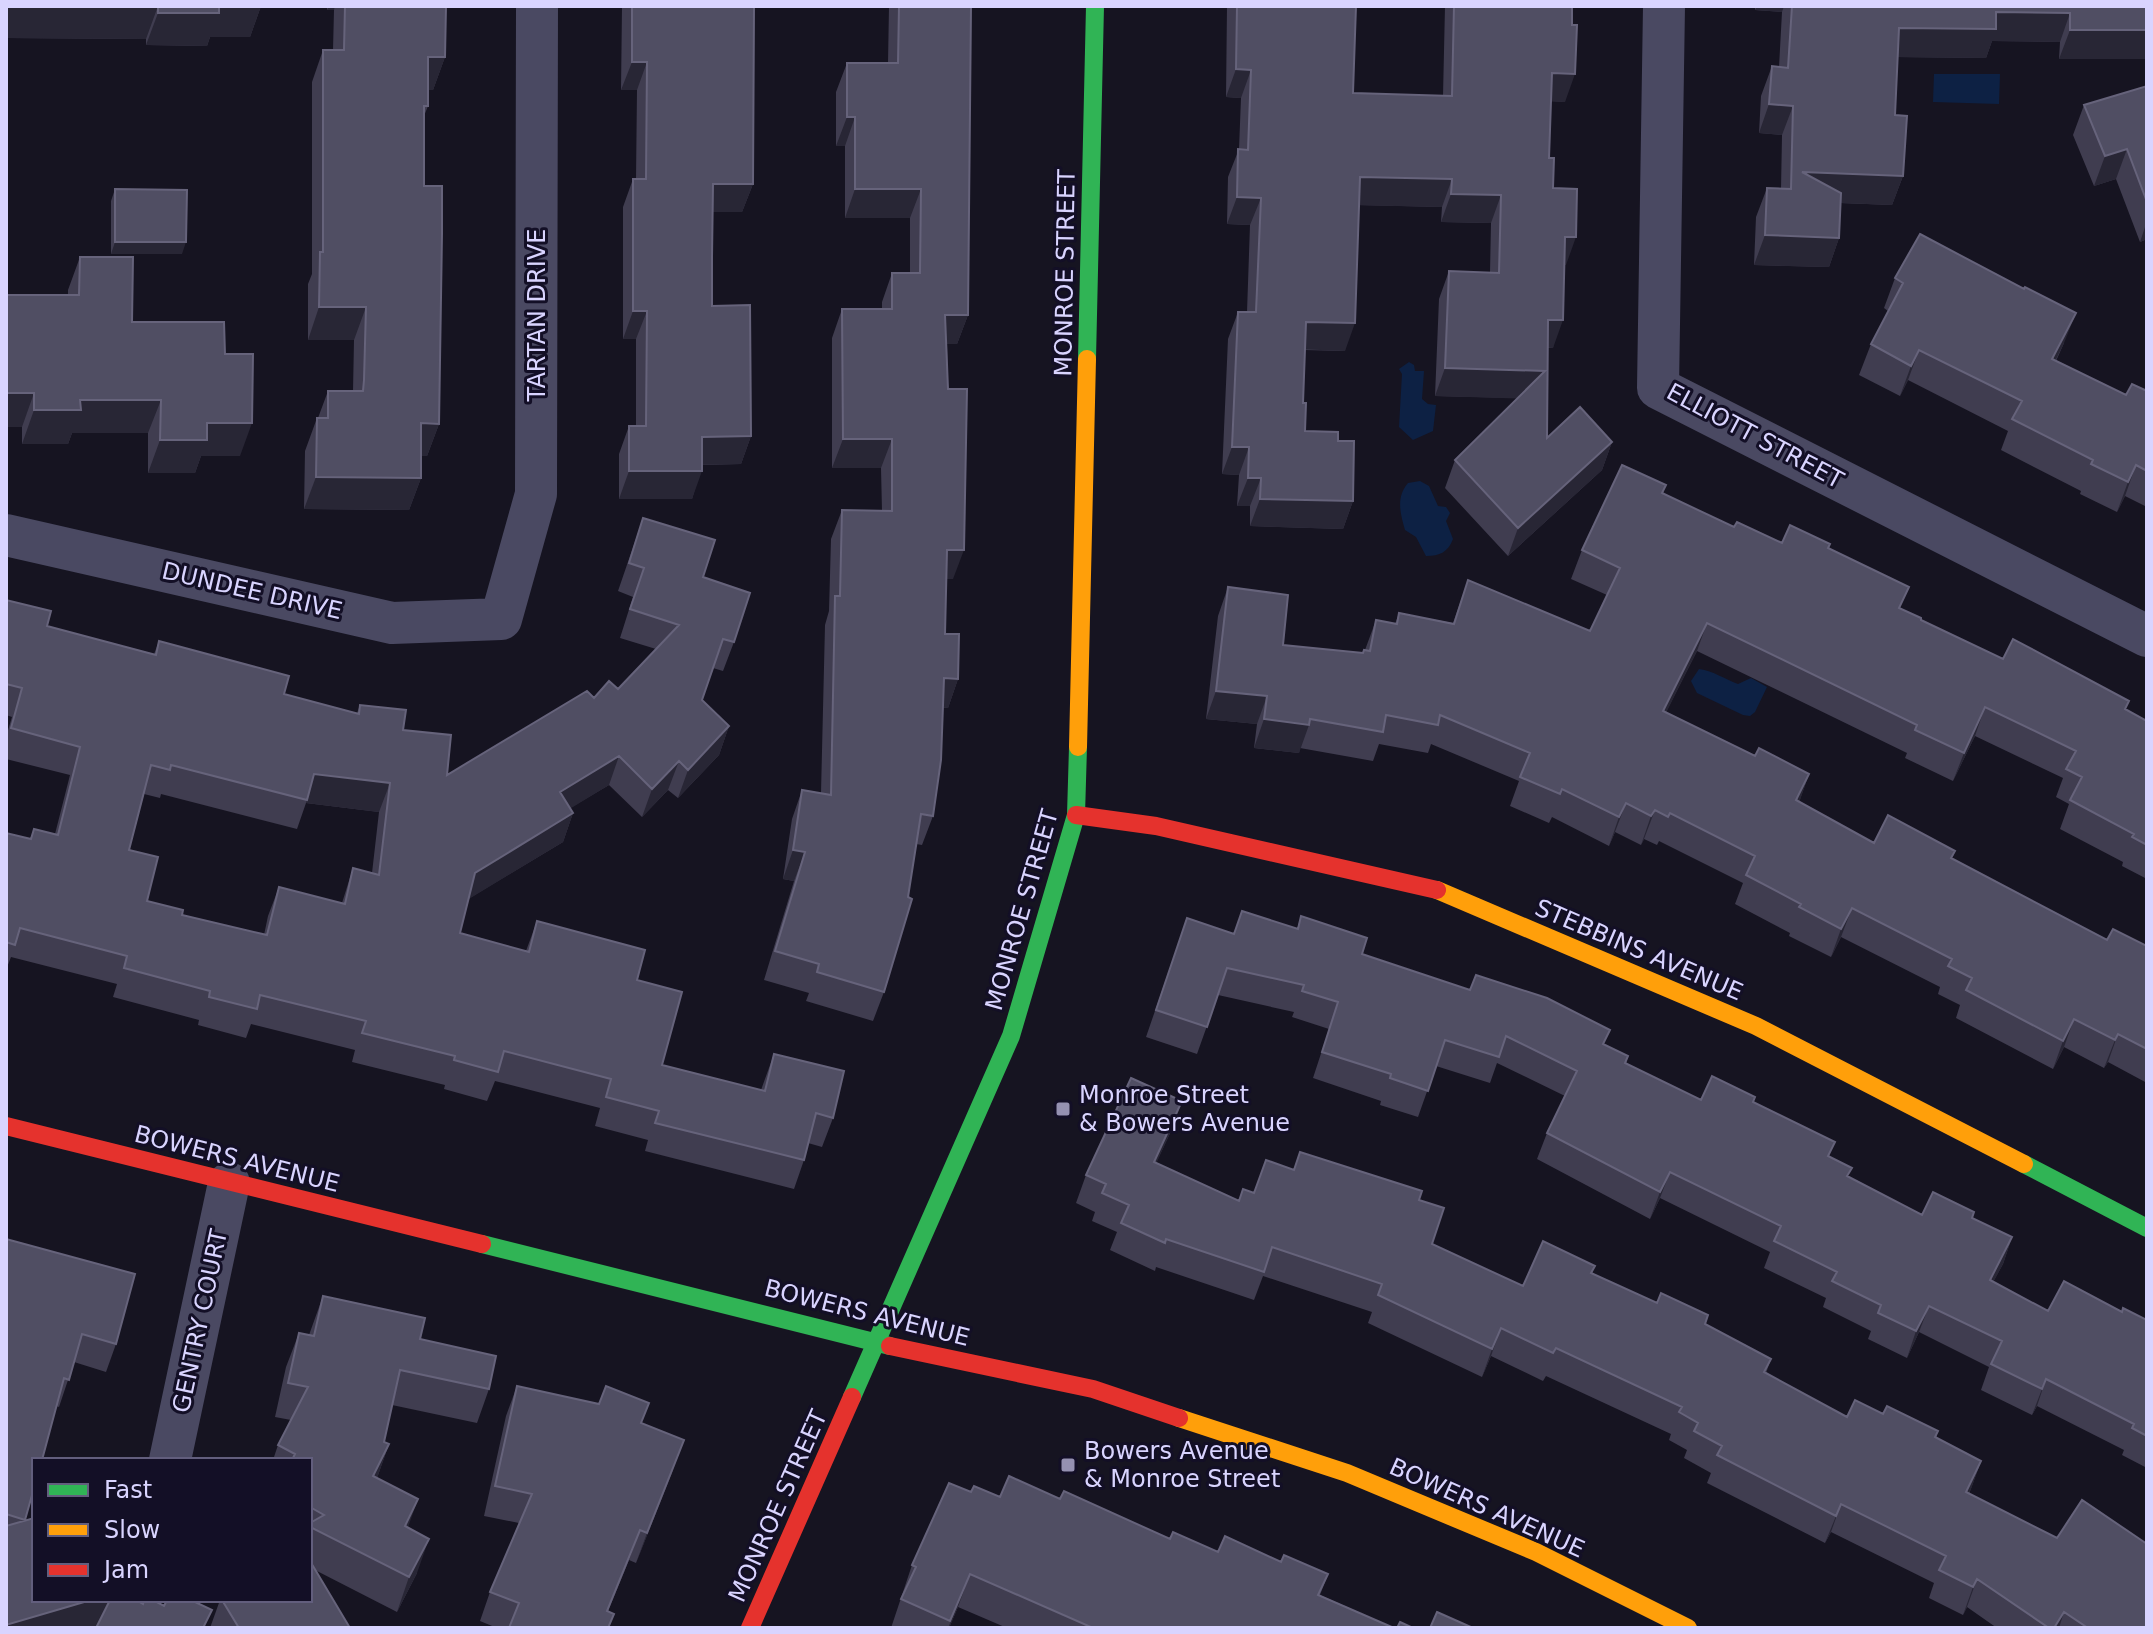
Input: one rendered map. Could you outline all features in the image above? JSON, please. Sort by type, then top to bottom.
[{"type":"main road","name":"MONROE STREET","points":[[750,1628],[1011,1036],[1076,815],[1095,6]]},
{"type":"main road","name":"STEBBINS AVENUE","points":[[1076,815],[1156,826],[1432,888],[1756,1026],[2147,1228]]},
{"type":"main road","name":"BOWERS AVENUE","points":[[6,1126],[663,1287],[876,1343],[1093,1389],[1347,1473],[1536,1552],[1688,1628]]},
{"type":"street","name":"TARTAN DRIVE","points":[[501,619],[536,494],[537,6]]},
{"type":"street","name":"ELLIOTT STREET","points":[[1664,6],[1658,388],[2147,636]]},
{"type":"street","name":"DUNDEE DRIVE","points":[[6,535],[392,623],[501,619]]},
{"type":"street","name":"GENTRY COURT","points":[[170,1458],[229,1183]]},
{"type":"water","points":[[1934,74],[2000,74],[1999,104],[1933,102]]},
{"type":"water","points":[[1409,362],[1414,365],[1415,371],[1424,371],[1422,399],[1436,405],[1433,431],[1413,440],[1399,427],[1402,374],[1399,369]]},
{"type":"water","points":[[1420,481],[1429,486],[1438,506],[1446,507],[1450,513],[1446,521],[1453,539],[1446,550],[1435,555],[1426,556],[1416,537],[1405,530],[1402,517],[1400,500],[1404,488],[1408,483]]},
{"type":"water","points":[[1699,669],[1738,684],[1751,678],[1767,687],[1755,712],[1750,716],[1743,715],[1697,693],[1691,681]]},
{"type":"building","points":[[158,6],[219,6],[219,13],[158,13]]},
{"type":"building","points":[[345,6],[446,6],[445,57],[428,57],[428,106],[424,106],[424,186],[442,186],[442,234],[439,424],[421,423],[421,478],[316,477],[317,418],[328,418],[328,391],[363,391],[364,380],[366,307],[319,307],[320,252],[323,252],[323,50],[344,50]]},
{"type":"building","points":[[632,6],[754,6],[753,184],[713,184],[712,257],[712,306],[750,305],[751,436],[702,437],[702,471],[629,471],[629,426],[646,426],[647,311],[633,311],[633,179],[646,179],[647,62],[632,62]]},
{"type":"building","points":[[899,6],[971,6],[968,315],[945,315],[948,389],[967,389],[964,550],[947,550],[945,634],[959,634],[958,679],[944,678],[941,760],[933,816],[921,814],[908,897],[912,899],[884,992],[817,972],[819,964],[775,951],[805,852],[793,850],[802,790],[831,795],[835,596],[840,596],[842,510],[892,511],[892,439],[843,439],[842,309],[892,309],[892,273],[920,273],[921,189],[855,189],[855,117],[847,117],[847,63],[898,63]]},
{"type":"building","points":[[1237,6],[1356,6],[1353,93],[1452,96],[1454,6],[1572,6],[1572,25],[1577,25],[1575,74],[1552,73],[1549,158],[1554,158],[1553,188],[1577,189],[1576,237],[1565,237],[1563,320],[1548,320],[1547,438],[1580,407],[1612,442],[1518,528],[1455,460],[1545,371],[1445,368],[1449,271],[1499,273],[1501,195],[1451,194],[1452,179],[1360,177],[1355,323],[1306,322],[1305,431],[1338,432],[1338,441],[1354,441],[1353,501],[1260,499],[1261,478],[1248,478],[1249,447],[1232,447],[1238,312],[1256,312],[1261,198],[1237,197],[1238,149],[1248,150],[1251,70],[1236,69]]},
{"type":"building","points":[[1792,6],[2147,6],[2147,30],[2070,30],[2070,13],[1996,12],[1996,29],[1899,28],[1895,115],[1907,116],[1903,176],[1802,172],[1841,193],[1839,238],[1765,235],[1767,188],[1791,189],[1793,106],[1769,104],[1772,66],[1788,68]]},
{"type":"building","points":[[2147,86],[2147,202],[2127,149],[2105,156],[2084,105]]},
{"type":"building","points":[[115,189],[187,190],[186,242],[115,242]]},
{"type":"building","points":[[1920,234],[2076,313],[2052,359],[2126,395],[2132,384],[2147,391],[2147,471],[2136,465],[2128,482],[2091,464],[2093,460],[2012,419],[2022,401],[1919,350],[1911,366],[1871,344],[1903,283],[1895,278]]},
{"type":"building","points":[[80,257],[133,257],[132,322],[224,322],[225,354],[253,354],[252,423],[207,423],[207,440],[160,440],[161,400],[80,400],[81,410],[34,410],[34,393],[6,393],[6,295],[79,295]]},
{"type":"building","points":[[1622,465],[1666,485],[1662,493],[1734,527],[1737,522],[1782,543],[1790,525],[1830,544],[1828,548],[1909,587],[1899,608],[2003,659],[2013,639],[2129,701],[2125,709],[2147,721],[2147,845],[2132,837],[2134,834],[2070,800],[2082,777],[2066,769],[2076,751],[1985,707],[1964,753],[1915,730],[1917,725],[1707,623],[1663,711],[1755,756],[1759,748],[1809,774],[1796,800],[1874,843],[1888,815],[1955,851],[1951,858],[2107,940],[2113,929],[2147,946],[2147,1049],[2118,1034],[2115,1040],[2074,1019],[2063,1041],[1966,990],[1972,978],[1948,966],[1952,959],[1852,908],[1841,929],[1746,875],[1755,856],[1670,813],[1668,817],[1655,810],[1651,816],[1626,803],[1619,817],[1562,789],[1560,794],[1520,777],[1530,753],[1440,715],[1438,725],[1386,715],[1383,732],[1310,719],[1309,725],[1264,719],[1267,696],[1216,691],[1228,587],[1288,595],[1283,645],[1363,653],[1364,650],[1370,651],[1376,620],[1397,624],[1399,613],[1454,624],[1468,580],[1590,631],[1620,568],[1582,550]]},
{"type":"building","points":[[643,518],[715,540],[703,577],[750,593],[734,642],[723,639],[702,700],[729,726],[688,770],[679,761],[652,789],[619,756],[560,792],[573,813],[475,873],[460,933],[529,952],[537,921],[645,950],[637,980],[682,992],[662,1065],[765,1091],[774,1054],[844,1071],[833,1118],[816,1113],[804,1160],[655,1123],[659,1111],[606,1097],[611,1079],[504,1051],[498,1072],[454,1060],[455,1056],[362,1033],[366,1021],[260,995],[257,1009],[209,997],[210,991],[124,968],[127,956],[20,928],[15,945],[6,942],[6,833],[31,839],[34,829],[58,835],[80,747],[11,728],[22,688],[6,684],[6,600],[51,611],[47,626],[156,655],[159,641],[289,676],[284,694],[359,714],[360,705],[406,710],[403,730],[451,735],[447,775],[587,691],[594,698],[609,681],[618,689],[679,625],[630,609],[644,568],[629,563]],"holes":[[[151,765],[170,770],[171,765],[307,800],[314,774],[390,783],[379,875],[353,868],[345,904],[279,887],[267,935],[182,915],[183,910],[147,901],[158,857],[129,850]]]},
{"type":"building","points":[[1242,911],[1298,929],[1301,916],[1367,938],[1362,954],[1470,990],[1476,975],[1547,998],[1610,1030],[1603,1044],[1628,1056],[1625,1063],[1701,1100],[1712,1076],[1755,1097],[1753,1102],[1835,1142],[1828,1156],[1852,1168],[1847,1176],[1922,1215],[1933,1192],[1974,1212],[1972,1218],[2012,1237],[1990,1280],[2048,1311],[2064,1281],[2122,1312],[2123,1308],[2147,1320],[2147,1436],[2132,1428],[2134,1424],[2046,1379],[2042,1389],[1991,1364],[2002,1341],[1929,1306],[1916,1331],[1878,1313],[1881,1305],[1832,1281],[1837,1272],[1774,1241],[1781,1226],[1670,1172],[1660,1192],[1547,1133],[1577,1071],[1506,1036],[1499,1057],[1445,1040],[1428,1091],[1390,1078],[1391,1074],[1322,1052],[1338,1002],[1302,991],[1304,985],[1227,968],[1207,1027],[1156,1010],[1187,918],[1234,934]]},
{"type":"building","points":[[1131,1078],[1182,1101],[1154,1162],[1239,1201],[1243,1189],[1254,1193],[1266,1160],[1294,1170],[1300,1152],[1422,1191],[1419,1200],[1444,1208],[1432,1244],[1523,1286],[1543,1241],[1595,1266],[1591,1273],[1657,1303],[1661,1293],[1708,1315],[1705,1324],[1771,1359],[1764,1372],[1847,1417],[1855,1400],[1883,1414],[1887,1406],[1938,1431],[1935,1437],[1981,1461],[1966,1492],[2057,1538],[2082,1500],[2147,1544],[2147,1628],[2088,1628],[2064,1612],[2054,1628],[2049,1628],[1977,1579],[1973,1587],[1939,1570],[1946,1556],[1841,1504],[1836,1516],[1717,1455],[1722,1446],[1694,1431],[1698,1423],[1679,1412],[1682,1407],[1556,1348],[1553,1353],[1501,1328],[1492,1349],[1378,1295],[1382,1284],[1272,1247],[1264,1272],[1166,1239],[1165,1243],[1121,1223],[1129,1205],[1102,1193],[1106,1184],[1086,1175]]},
{"type":"building","points":[[6,1239],[135,1274],[116,1344],[82,1334],[69,1380],[64,1378],[43,1458],[32,1458],[32,1495],[25,1520],[6,1514]]},
{"type":"building","points":[[323,1296],[425,1318],[420,1339],[496,1356],[489,1389],[400,1370],[384,1442],[389,1444],[373,1476],[418,1499],[405,1526],[429,1539],[409,1577],[312,1528],[312,1522],[324,1515],[312,1508],[312,1458],[293,1458],[295,1454],[278,1445],[308,1387],[288,1383],[299,1333],[314,1336]]},
{"type":"building","points":[[517,1386],[599,1404],[606,1386],[649,1403],[641,1423],[684,1440],[647,1533],[640,1530],[607,1611],[614,1614],[608,1628],[509,1628],[519,1603],[490,1592],[532,1494],[495,1486]]},
{"type":"building","points":[[1009,1476],[1060,1499],[1064,1491],[1170,1539],[1173,1532],[1218,1552],[1225,1536],[1281,1562],[1284,1555],[1328,1574],[1318,1595],[1394,1628],[1093,1628],[970,1574],[950,1621],[901,1599],[916,1567],[912,1565],[949,1483],[971,1492],[974,1486],[1000,1497]]},
{"type":"building","points":[[32,1519],[32,1602],[84,1602],[6,1625],[6,1526]]},
{"type":"building","points":[[312,1564],[350,1628],[239,1628],[223,1602],[312,1602]]},
{"type":"building","points":[[109,1602],[157,1602],[164,1606],[166,1602],[195,1602],[212,1610],[203,1628],[96,1628]]},
{"type":"building","points":[[1437,1612],[1473,1628],[1430,1628]]},
{"type":"building","points":[[1400,1622],[1413,1628],[1397,1628]]},
{"type":"traffic: fast","points":[[1087,359],[1095,6]]},
{"type":"traffic: fast","points":[[852,1397],[1011,1036],[1076,815],[1078,747]]},
{"type":"traffic: fast","points":[[2024,1164],[2147,1228]]},
{"type":"traffic: fast","points":[[482,1244],[890,1346]]},
{"type":"traffic: slow","points":[[1078,747],[1087,359]]},
{"type":"traffic: slow","points":[[1437,890],[1756,1026],[2024,1164]]},
{"type":"traffic: slow","points":[[1179,1418],[1347,1473],[1536,1552],[1688,1628]]},
{"type":"traffic: jam","points":[[1076,815],[1156,826],[1437,890]]},
{"type":"traffic: jam","points":[[6,1126],[482,1244]]},
{"type":"traffic: jam","points":[[890,1346],[1093,1389],[1179,1418]]},
{"type":"traffic: jam","points":[[750,1628],[852,1397]]},
{"type":"place","name":"Monroe Street & Bowers Avenue","points":[[1063,1109]]},
{"type":"place","name":"Bowers Avenue & Monroe Street","points":[[1068,1465]]}]
